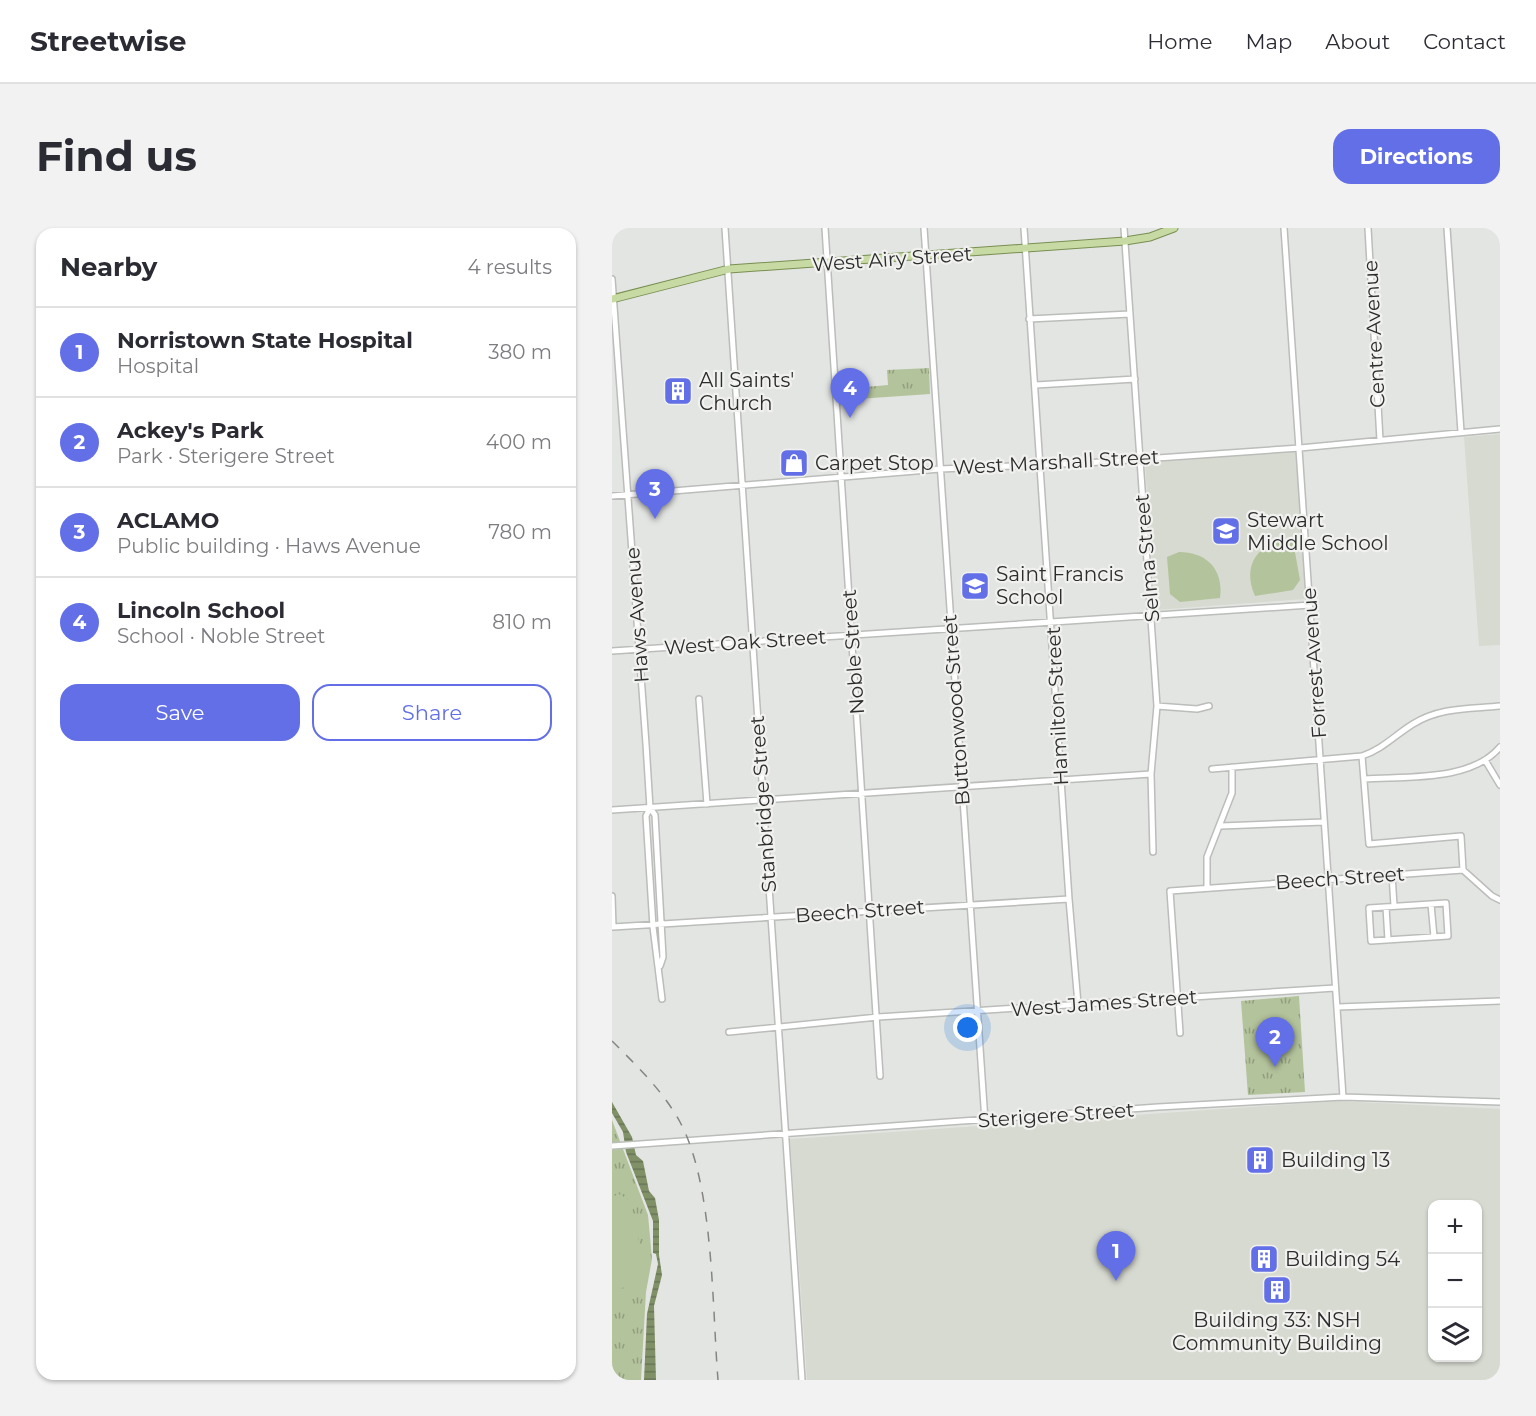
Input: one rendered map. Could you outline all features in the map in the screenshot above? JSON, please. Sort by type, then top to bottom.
[{"type":"main road","name":"West Airy Street","points":[[613,299],[729,269],[827,264],[1125,241],[1150,237],[1174,228]]},
{"type":"street","name":"Stanbridge Street","points":[[725,228],[802,1380]]},
{"type":"street","name":"Noble Street","points":[[825,228],[840,478],[864,794],[880,1076]]},
{"type":"street","name":"Buttonwood Street","points":[[924,228],[985,1121]]},
{"type":"street","name":"Hamilton Street","points":[[1024,228],[1078,1004]]},
{"type":"street","name":"Selma Street","points":[[1124,228],[1157,706],[1151,774],[1153,852]]},
{"type":"street","name":"Forrest Avenue","points":[[1284,228],[1343,1097]]},
{"type":"street","name":"Centre Avenue","points":[[1368,228],[1380,440]]},
{"type":"street","points":[[1447,228],[1461,432]]},
{"type":"street","name":"Haws Avenue","points":[[612,279],[650,807],[646,816],[652,927],[656,959],[660,966]]},
{"type":"street","points":[[1029,319],[1130,314]]},
{"type":"street","points":[[1036,385],[1135,379]]},
{"type":"street","name":"West Marshall Street","points":[[612,496],[940,469],[1300,448],[1500,429]]},
{"type":"street","name":"West Oak Street","points":[[612,651],[1310,605]]},
{"type":"street","points":[[699,699],[707,804]]},
{"type":"street","points":[[1157,706],[1197,709],[1209,706]]},
{"type":"street","points":[[1212,769],[1362,756],[1379,750],[1412,724],[1433,713],[1500,706]]},
{"type":"street","points":[[1364,779],[1459,772],[1485,760],[1500,747]]},
{"type":"street","points":[[1362,756],[1370,844],[1461,836],[1463,870],[1492,896],[1500,900]]},
{"type":"street","points":[[1485,760],[1500,785]]},
{"type":"street","points":[[1207,887],[1207,857],[1232,793],[1232,767]]},
{"type":"street","points":[[612,810],[1151,774]]},
{"type":"street","name":"Haws Avenue","points":[[650,807],[655,815],[662,926],[663,957],[660,966],[662,999]]},
{"type":"street","points":[[1221,826],[1324,822]]},
{"type":"street","points":[[649,863],[658,863]]},
{"type":"street","name":"Beech Street","points":[[1176,998],[1170,891],[1463,870]]},
{"type":"street","points":[[1392,874],[1394,906]]},
{"type":"street","name":"Beech Street","points":[[612,896],[614,927],[652,927],[1069,899]]},
{"type":"street","points":[[1446,903],[1448,936],[1371,941],[1369,908],[1394,906],[1446,903]]},
{"type":"street","points":[[1431,904],[1434,937]]},
{"type":"street","points":[[1386,907],[1388,940]]},
{"type":"street","name":"West James Street","points":[[729,1032],[878,1017],[1335,988]]},
{"type":"street","points":[[1176,998],[1180,1033]]},
{"type":"street","points":[[1338,1007],[1500,1001]]},
{"type":"street","name":"Sterigere Street","points":[[612,1146],[785,1132],[1343,1097],[1500,1102]]},
{"type":"shaded area","points":[[1500,434],[1500,645],[1479,646],[1464,437]]},
{"type":"shaded area","name":"Stewart Middle School","points":[[1296,451],[1306,599],[1155,610],[1145,463]]},
{"type":"shaded area","points":[[1338,1101],[1500,1109],[1500,1380],[807,1380],[790,1139]]},
{"type":"shaded area","points":[[612,1102],[632,1137],[636,1155],[643,1161],[649,1191],[655,1198],[659,1220],[659,1255],[662,1275],[654,1306],[656,1380],[644,1380],[647,1314],[658,1264],[656,1254],[653,1253],[653,1221],[626,1152],[623,1132],[612,1113]]},
{"type":"green space","points":[[929,368],[930,394],[843,400],[843,389],[888,385],[887,370]]},
{"type":"green space","points":[[1282,540],[1293,541],[1300,580],[1293,590],[1255,596],[1250,577],[1254,560],[1264,548]]},
{"type":"green space","points":[[1179,552],[1198,555],[1212,564],[1219,579],[1220,598],[1180,602],[1170,594],[1167,557]]},
{"type":"green space","points":[[1299,996],[1305,1092],[1248,1095],[1241,1001]]},
{"type":"green space","points":[[1291,1007],[1293,1045],[1285,1045],[1272,1040],[1262,1031],[1255,1011]]},
{"type":"green space","points":[[612,1120],[648,1215],[652,1259],[646,1292],[641,1380],[612,1380]]},
{"type":"green space","points":[[619,1194],[631,1201],[644,1270],[642,1280],[612,1292],[612,1197]]},
{"type":"railway","points":[[612,1041],[666,1100],[680,1122],[691,1148],[699,1179],[710,1247],[718,1380]]},
{"type":"place","name":"All Saints' Church","points":[[678,391]]},
{"type":"place","name":"Lincoln School","points":[[850,418]]},
{"type":"place","name":"Carpet Stop","points":[[794,463]]},
{"type":"place","name":"ACLAMO","points":[[655,519]]},
{"type":"place","name":"Stewart Middle School","points":[[1226,531]]},
{"type":"place","name":"Saint Francis School","points":[[975,586]]},
{"type":"place","name":"Ackey's Park","points":[[1275,1067]]},
{"type":"place","name":"Building 13","points":[[1260,1160]]},
{"type":"place","name":"Building 54","points":[[1264,1259]]},
{"type":"place","name":"Norristown State Hospital","points":[[1116,1281]]},
{"type":"place","name":"Building 33: NSH Community Building","points":[[1277,1290]]}]
